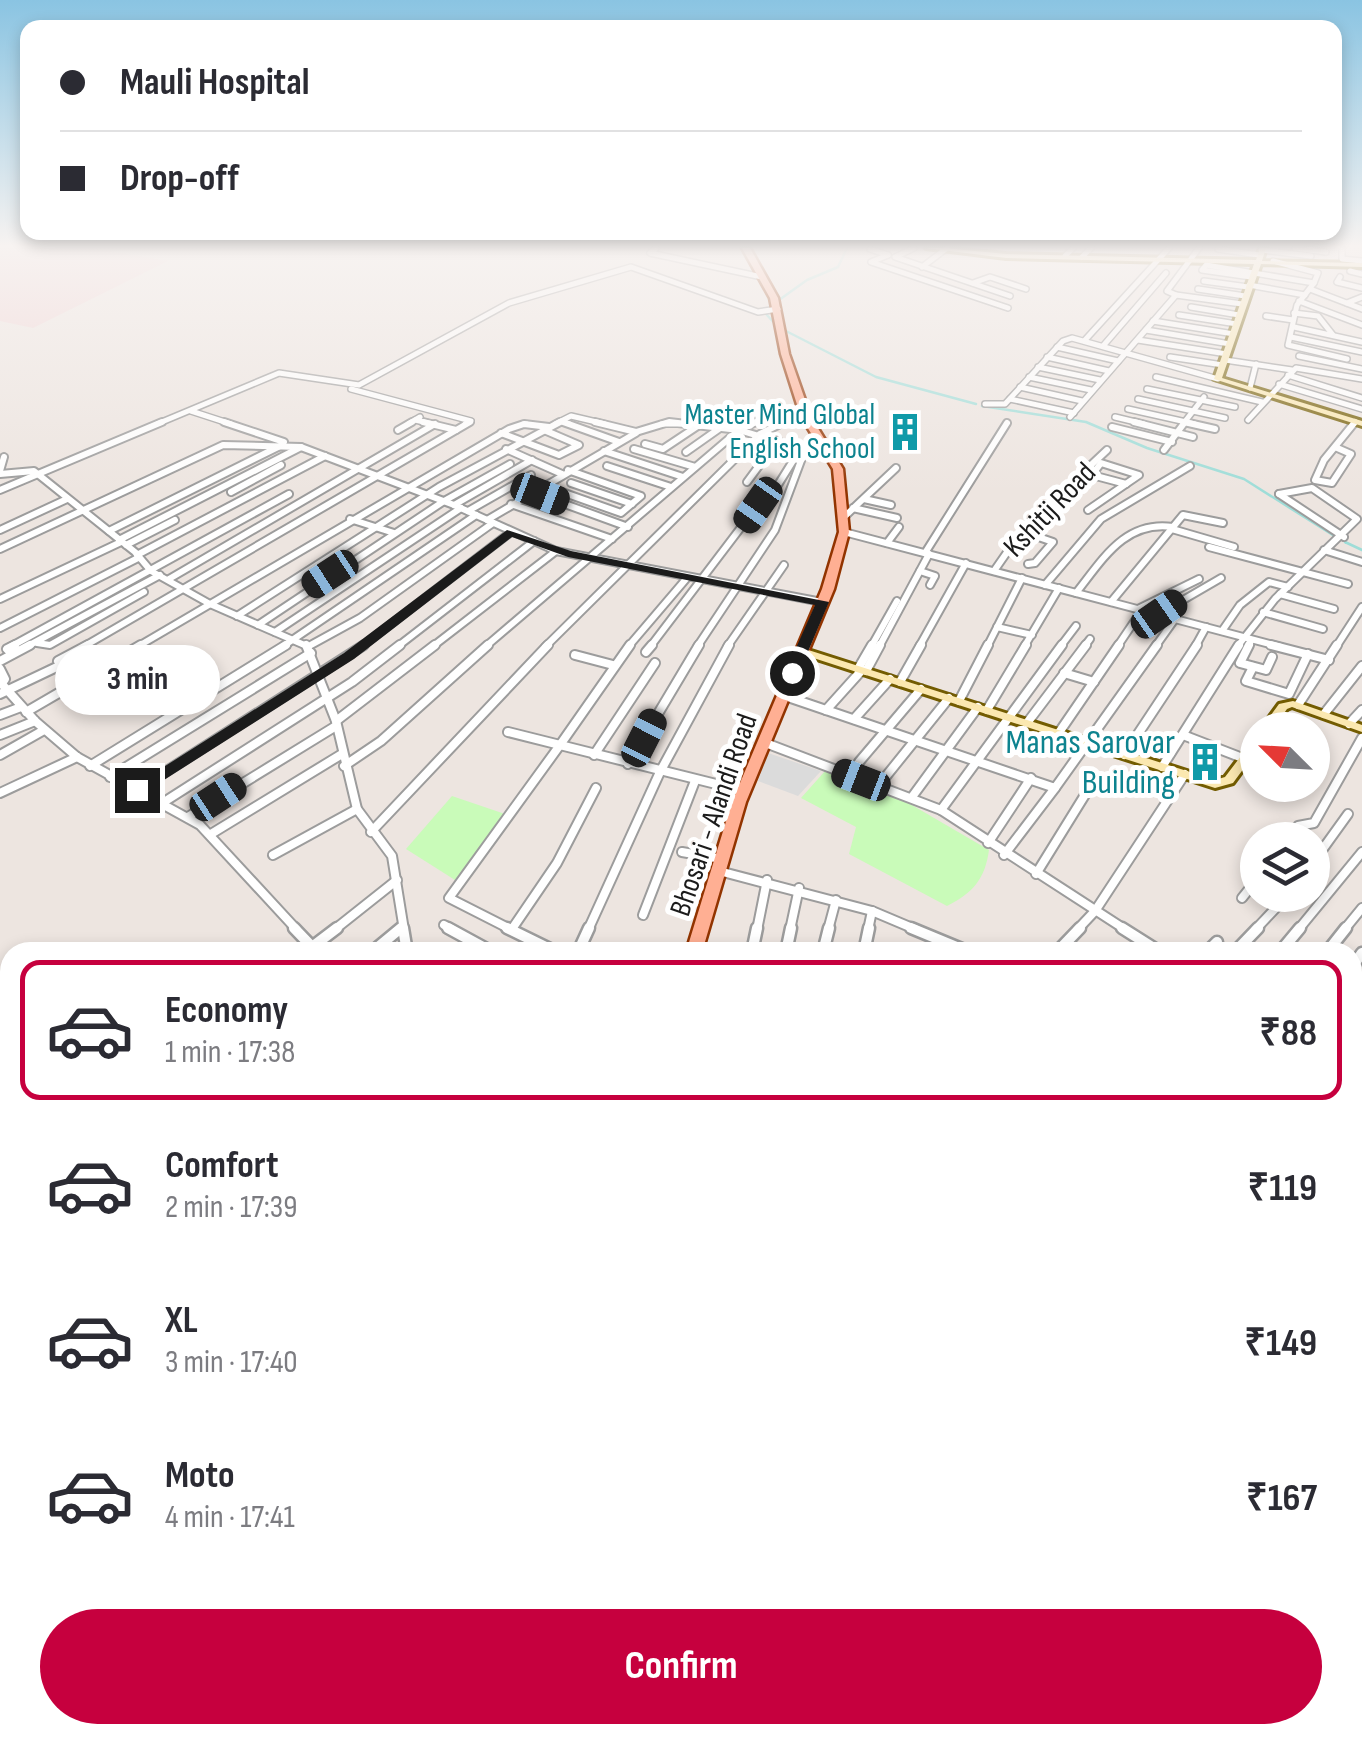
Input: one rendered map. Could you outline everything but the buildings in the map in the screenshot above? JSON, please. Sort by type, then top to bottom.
[{"type":"main road","name":"Bhosari - Alandi Road","points":[[697,942],[744,790],[822,602],[848,512],[838,469],[805,413],[785,354],[781,329]]},
{"type":"street","points":[[345,388],[415,357],[463,329]]},
{"type":"street","points":[[1084,340],[1093,329]]},
{"type":"street","points":[[1103,346],[1117,329]]},
{"type":"street","points":[[1205,329],[1234,334]]},
{"type":"street","points":[[1164,450],[1218,379],[1235,329]]},
{"type":"street","points":[[1292,329],[1288,345],[1347,358]]},
{"type":"street","points":[[1317,329],[1362,342]]},
{"type":"street","points":[[1328,329],[1333,336]]},
{"type":"street","points":[[1351,339],[1359,329]]},
{"type":"street","points":[[1010,399],[1072,415],[1146,330],[1230,344]]},
{"type":"street","points":[[1291,337],[1362,352]]},
{"type":"street","points":[[985,404],[1004,405],[1066,339],[1084,340],[1250,388],[1265,398]]},
{"type":"street","points":[[1138,340],[1225,360]]},
{"type":"street","points":[[1058,346],[1118,361]]},
{"type":"street","points":[[1170,356],[1256,364],[1362,398]]},
{"type":"street","points":[[1300,356],[1362,369]]},
{"type":"street","points":[[1047,357],[1109,371]]},
{"type":"street","points":[[1161,364],[1156,378],[1128,409],[1215,429]]},
{"type":"street","points":[[1250,388],[1256,364]]},
{"type":"street","points":[[1038,366],[1100,380]]},
{"type":"street","points":[[1248,420],[1290,372],[1307,367],[1362,379]]},
{"type":"street","points":[[0,490],[279,373],[296,372],[471,421],[188,590],[3,688]]},
{"type":"street","points":[[1029,377],[1091,390]]},
{"type":"street","points":[[1156,378],[1265,398],[1358,423],[1335,447],[1324,460],[1316,480],[1332,482],[1351,454],[1335,447]]},
{"type":"street","points":[[1279,384],[1362,409]]},
{"type":"street","points":[[1020,387],[1082,401]]},
{"type":"street","points":[[1147,388],[1235,407]]},
{"type":"street","points":[[1138,399],[1225,418]]},
{"type":"street","points":[[398,430],[430,410]]},
{"type":"street","points":[[191,411],[360,468],[556,550],[822,602]]},
{"type":"street","points":[[344,766],[381,741],[548,590],[739,430],[768,416],[805,413]]},
{"type":"street","points":[[371,832],[568,623],[630,567],[760,434],[805,413]]},
{"type":"street","points":[[237,616],[427,495],[560,421],[580,416],[636,432]]},
{"type":"street","points":[[1115,418],[1193,437]]},
{"type":"street","points":[[415,420],[457,430]]},
{"type":"street","points":[[560,421],[619,442]]},
{"type":"street","points":[[110,777],[360,618],[511,504],[636,432],[659,423],[699,424],[760,434],[803,449],[827,450]]},
{"type":"street","points":[[826,710],[862,670],[927,554],[1008,423]]},
{"type":"street","points":[[0,661],[435,424]]},
{"type":"street","points":[[0,715],[23,709],[210,604],[405,486],[524,424],[683,477]]},
{"type":"street","points":[[645,444],[663,450],[699,424]]},
{"type":"street","points":[[1112,426],[1172,442]]},
{"type":"street","points":[[686,452],[720,428]]},
{"type":"street","points":[[501,433],[581,463]]},
{"type":"street","points":[[748,482],[778,440]]},
{"type":"street","points":[[110,531],[282,444]]},
{"type":"street","points":[[0,549],[223,445],[301,447]]},
{"type":"street","points":[[559,455],[578,445]]},
{"type":"street","points":[[122,542],[301,447]]},
{"type":"street","points":[[506,449],[641,495],[610,521]]},
{"type":"street","points":[[646,652],[705,580],[758,505],[766,504],[803,449]]},
{"type":"street","points":[[628,764],[680,671],[776,530],[803,449]]},
{"type":"street","points":[[634,450],[695,468]]},
{"type":"street","name":"Kshitij Road","points":[[994,570],[1021,530],[1107,450]]},
{"type":"street","points":[[0,628],[325,455]]},
{"type":"street","points":[[4,457],[0,473],[30,470],[38,475],[160,575],[210,604],[310,650],[322,674],[356,809],[392,856],[405,942]]},
{"type":"street","points":[[90,766],[292,639],[532,460]]},
{"type":"street","points":[[1088,510],[1139,475],[1101,463],[1092,475]]},
{"type":"street","points":[[258,625],[394,533],[510,464]]},
{"type":"street","points":[[231,492],[281,465]]},
{"type":"street","points":[[607,466],[671,486]]},
{"type":"street","points":[[1045,584],[1101,519],[1190,466]]},
{"type":"street","points":[[848,512],[896,468]]},
{"type":"street","points":[[657,482],[670,473]]},
{"type":"street","points":[[1081,474],[1126,484]]},
{"type":"street","points":[[275,632],[465,510],[531,475]]},
{"type":"street","points":[[571,482],[632,504]]},
{"type":"street","points":[[247,483],[263,489]]},
{"type":"street","points":[[542,485],[621,513]]},
{"type":"street","points":[[1162,767],[1249,639],[1263,612],[1324,550],[1344,537],[1357,519],[1312,488],[1280,494],[1344,537]]},
{"type":"street","points":[[1342,506],[1347,493]]},
{"type":"street","points":[[12,654],[6,649],[160,575],[290,494]]},
{"type":"street","points":[[540,494],[628,526]]},
{"type":"street","points":[[864,498],[891,505]]},
{"type":"street","points":[[0,530],[67,499]]},
{"type":"street","points":[[511,504],[612,539]]},
{"type":"street","points":[[848,512],[898,523],[888,543]]},
{"type":"street","points":[[1112,602],[1188,514],[1223,523]]},
{"type":"street","points":[[350,518],[394,533]]},
{"type":"street","points":[[0,599],[174,520]]},
{"type":"street","points":[[1076,593],[1132,528],[1152,522],[1234,548]]},
{"type":"street","points":[[1021,530],[1054,542],[1036,564],[1028,564]]},
{"type":"street","points":[[137,790],[322,674],[511,532]]},
{"type":"street","points":[[844,532],[1329,660]]},
{"type":"street","points":[[164,802],[328,698],[534,541]]},
{"type":"street","points":[[1209,547],[1348,584]]},
{"type":"street","points":[[188,817],[336,724],[556,550]]},
{"type":"street","points":[[1324,550],[1362,562]]},
{"type":"street","points":[[854,719],[895,681],[966,563]]},
{"type":"street","points":[[583,942],[660,772],[724,652],[784,565]]},
{"type":"street","points":[[919,568],[935,576],[930,586]]},
{"type":"street","points":[[537,942],[449,898],[613,665],[686,578]]},
{"type":"street","points":[[878,785],[954,700],[1022,578]]},
{"type":"street","points":[[1159,614],[1221,578]]},
{"type":"street","points":[[1058,734],[1140,610],[1198,579]]},
{"type":"street","points":[[1222,631],[1240,605],[1269,582],[1288,587]]},
{"type":"street","points":[[912,798],[946,749],[982,709],[1059,588]]},
{"type":"street","points":[[37,642],[50,645],[144,592]]},
{"type":"street","points":[[1280,594],[1334,609]]},
{"type":"street","points":[[1298,705],[1362,606]]},
{"type":"street","points":[[1263,612],[1320,625]]},
{"type":"street","points":[[1004,855],[1088,744],[1174,619]]},
{"type":"street","points":[[941,810],[1076,626]]},
{"type":"street","points":[[997,627],[1032,635]]},
{"type":"street","points":[[1124,755],[1182,672],[1206,627]]},
{"type":"street","points":[[1027,723],[1090,639]]},
{"type":"street","points":[[1249,639],[1240,663],[1266,670],[1272,657]]},
{"type":"street","points":[[0,647],[13,641]]},
{"type":"street","points":[[802,651],[1223,784],[1240,764]]},
{"type":"street","points":[[1253,667],[1246,681],[1289,694],[1308,654]]},
{"type":"street","points":[[576,655],[613,665]]},
{"type":"street","points":[[594,756],[654,663]]},
{"type":"street","points":[[1326,712],[1362,666]]},
{"type":"street","points":[[0,669],[6,679],[3,688]]},
{"type":"street","points":[[1064,673],[1094,682]]},
{"type":"street","points":[[3,688],[44,730],[90,766],[164,802],[211,834],[307,942]]},
{"type":"street","points":[[859,762],[921,689]]},
{"type":"street","points":[[782,696],[1055,788]]},
{"type":"street","points":[[1280,712],[1286,704],[1318,712]]},
{"type":"street","points":[[1349,724],[1362,710]]},
{"type":"street","points":[[1330,716],[1362,729]]},
{"type":"street","points":[[0,735],[35,721]]},
{"type":"street","points":[[0,754],[44,730]]},
{"type":"street","points":[[508,732],[744,790]]},
{"type":"street","points":[[1183,736],[1240,757]]},
{"type":"street","points":[[1315,822],[1362,738]]},
{"type":"street","points":[[762,742],[941,810],[1004,855],[1144,942]]},
{"type":"street","points":[[211,834],[342,754]]},
{"type":"street","points":[[0,794],[77,756]]},
{"type":"street","points":[[1067,942],[1095,912],[1185,774]]},
{"type":"street","points":[[988,844],[1031,778]]},
{"type":"street","points":[[642,915],[696,781]]},
{"type":"street","points":[[512,929],[557,863],[596,788]]},
{"type":"street","points":[[1036,874],[1088,790]]},
{"type":"street","points":[[273,856],[356,809]]},
{"type":"street","points":[[1330,839],[1348,814]]},
{"type":"street","points":[[682,852],[872,911],[941,942]]},
{"type":"street","points":[[1288,942],[1362,852]]},
{"type":"street","points":[[323,942],[397,880]]},
{"type":"street","points":[[754,942],[768,880]]},
{"type":"street","points":[[788,942],[798,888]]},
{"type":"street","points":[[826,942],[836,900]]},
{"type":"street","points":[[1335,942],[1362,908]]},
{"type":"street","points":[[866,942],[872,911]]},
{"type":"street","points":[[1244,942],[1272,912]]},
{"type":"street","points":[[444,924],[475,942]]},
{"type":"street","points":[[384,942],[403,926]]},
{"type":"green space","points":[[826,770],[905,801],[989,850],[976,884],[947,906],[849,854],[856,827],[801,798]]},
{"type":"green space","points":[[452,796],[505,814],[455,880],[406,849]]},
{"type":"shaded area","points":[[768,753],[821,771],[798,796],[758,781]]},
{"type":"waterway","points":[[786,331],[876,377],[976,404]]},
{"type":"waterway","points":[[982,406],[1086,422],[1147,448],[1244,479],[1336,537]]},
{"type":"waterway","points":[[1345,542],[1362,550]]},
{"type":"place","name":"Master Mind Global English School","points":[[905,432]]},
{"type":"place","name":"Manas Sarovar Building","points":[[1205,762]]},
{"type":"route","points":[[137,790],[349,656],[378,630],[511,532],[568,554],[822,602],[792,673]]}]
